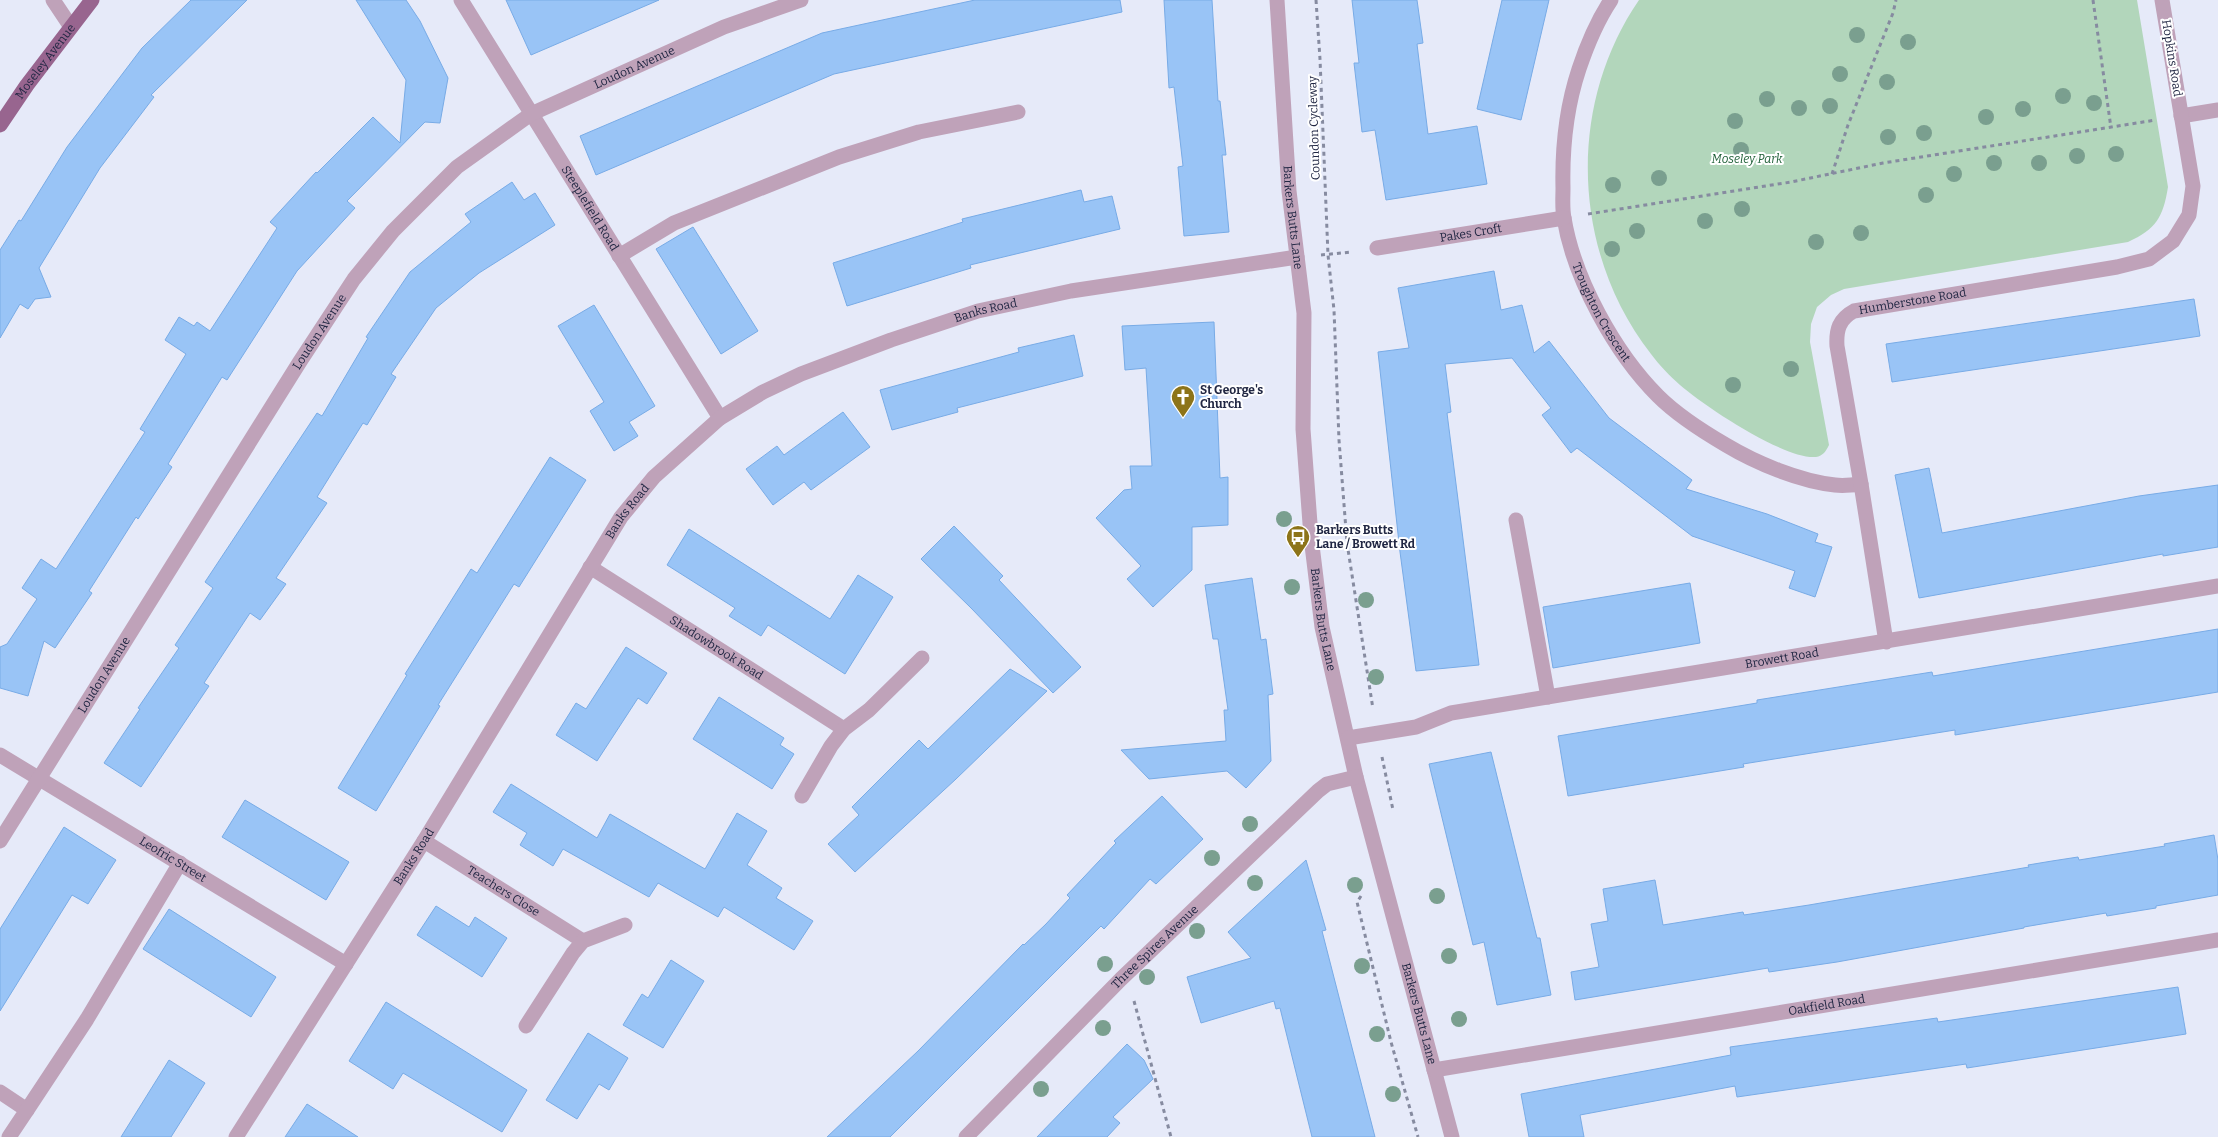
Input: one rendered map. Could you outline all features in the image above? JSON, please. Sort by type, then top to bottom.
[{"type":"main road","name":"Moseley Avenue","points":[[0,125],[27,85],[92,0]]},
{"type":"street","points":[[53,0],[70,27]]},
{"type":"street","name":"Steeplefield Road","points":[[461,0],[720,418]]},
{"type":"street","name":"Loudon Avenue","points":[[0,841],[294,371],[354,279],[393,231],[457,167],[531,114],[724,27],[801,0]]},
{"type":"street","name":"Barkers Butts Lane","points":[[1277,0],[1289,191],[1304,313],[1303,430],[1311,537],[1322,627],[1356,777],[1452,1137]]},
{"type":"street","name":"Troughton Crescent","points":[[1610,0],[1587,46],[1574,83],[1565,121],[1562,166],[1564,218],[1577,264],[1592,301],[1612,337],[1633,368],[1659,397],[1699,429],[1747,458],[1804,478],[1835,485],[1861,484]]},
{"type":"street","name":"Hopkins Road","points":[[2162,0],[2181,116]]},
{"type":"street","points":[[2181,116],[2218,110]]},
{"type":"street","points":[[619,256],[674,222],[839,157],[918,132],[1018,112]]},
{"type":"street","name":"Humberstone Road","points":[[1886,642],[1837,346],[1836,334],[1844,316],[1854,311],[2117,267],[2149,259],[2173,242],[2189,215],[2193,186],[2181,116]]},
{"type":"street","name":"Pakes Croft","points":[[1377,248],[1564,218]]},
{"type":"street","name":"Banks Road","points":[[236,1137],[424,841],[620,517],[654,477],[720,418],[763,392],[801,374],[891,340],[978,311],[1071,291],[1297,257]]},
{"type":"street","points":[[1516,520],[1548,697]]},
{"type":"street","name":"Shadowbrook Road","points":[[590,567],[844,729]]},
{"type":"street","name":"Browett Road","points":[[1348,738],[1416,727],[1451,713],[2218,586]]},
{"type":"street","points":[[802,796],[844,729],[869,710],[922,658]]},
{"type":"street","name":"Leofric Street","points":[[0,755],[346,964]]},
{"type":"street","name":"Three Spires Avenue","points":[[966,1137],[1121,979],[1318,791],[1327,784],[1356,777]]},
{"type":"street","name":"Teachers Close","points":[[424,841],[583,941]]},
{"type":"street","points":[[9,1137],[87,1019],[180,863]]},
{"type":"street","points":[[526,1026],[572,953],[583,941],[625,925]]},
{"type":"street","name":"Oakfield Road","points":[[1434,1070],[2218,940]]},
{"type":"street","points":[[0,1092],[27,1110]]},
{"type":"path","name":"Coundon Cycleway","points":[[1316,0],[1328,255]]},
{"type":"path","points":[[1832,174],[1848,126],[1893,13],[1896,0]]},
{"type":"path","points":[[2093,0],[2111,128]]},
{"type":"path","points":[[1564,218],[1832,174],[1883,163],[2181,116]]},
{"type":"path","points":[[1136,1007],[1171,1137]]},
{"type":"green space","name":"Moseley Park","points":[[1639,0],[2137,0],[2168,187],[2161,215],[2152,227],[2128,242],[1844,289],[1831,295],[1817,307],[1811,324],[1810,342],[1829,445],[1821,456],[1816,457],[1802,456],[1785,450],[1725,418],[1691,394],[1669,374],[1651,354],[1625,314],[1606,271],[1593,226],[1588,179],[1590,132],[1599,86],[1615,42]]},
{"type":"building","points":[[191,0],[247,0],[151,95],[154,97],[100,168],[39,268],[51,297],[35,299],[28,309],[20,304],[0,338],[0,250],[19,220],[21,221],[67,147],[142,48]]},
{"type":"building","points":[[356,0],[406,0],[420,21],[448,78],[440,123],[425,122],[347,201],[355,208],[297,271],[227,380],[222,377],[168,464],[172,467],[138,519],[136,517],[89,591],[92,593],[55,648],[44,641],[28,696],[0,688],[0,647],[7,644],[37,599],[22,588],[41,559],[56,569],[145,432],[140,429],[186,354],[165,340],[179,317],[194,326],[197,322],[210,331],[277,228],[270,222],[316,172],[373,117],[400,143],[406,80]]},
{"type":"building","points":[[506,0],[659,0],[531,55]]},
{"type":"building","points":[[975,0],[1120,0],[1122,12],[834,74],[596,175],[580,136],[822,33]]},
{"type":"building","points":[[1164,0],[1212,0],[1218,101],[1220,101],[1226,155],[1222,155],[1229,232],[1184,236],[1178,167],[1183,166],[1174,87],[1169,88]]},
{"type":"building","points":[[1352,0],[1417,0],[1423,43],[1417,44],[1428,134],[1477,126],[1487,184],[1386,200],[1375,130],[1362,132],[1354,63],[1359,63]]},
{"type":"building","points":[[1502,0],[1549,0],[1521,120],[1477,109]]},
{"type":"building","points":[[512,182],[524,200],[535,193],[555,225],[479,273],[436,308],[391,374],[396,377],[367,425],[363,423],[317,497],[327,503],[276,578],[286,584],[260,620],[250,613],[204,683],[209,686],[141,787],[104,763],[140,709],[138,708],[179,648],[175,645],[213,588],[205,582],[317,413],[322,416],[368,338],[366,337],[410,272],[471,222],[465,214]]},
{"type":"building","points":[[1081,190],[1084,202],[1112,196],[1120,229],[970,265],[971,268],[847,306],[833,263],[963,222],[962,219]]},
{"type":"building","points":[[693,227],[758,331],[721,354],[656,249]]},
{"type":"building","points":[[1494,271],[1501,310],[1522,305],[1534,353],[1549,341],[1609,418],[1692,480],[1686,489],[1767,514],[1818,534],[1815,542],[1832,547],[1815,597],[1789,588],[1795,571],[1692,536],[1577,448],[1571,453],[1542,415],[1551,408],[1512,358],[1445,364],[1451,412],[1447,413],[1479,665],[1416,671],[1400,552],[1378,352],[1409,348],[1398,288]]},
{"type":"building","points":[[2194,299],[2200,336],[1892,382],[1886,344]]},
{"type":"building","points":[[594,305],[655,406],[629,422],[638,436],[614,451],[590,411],[604,402],[558,326]]},
{"type":"building","name":"St George's Church","points":[[1214,322],[1220,478],[1228,477],[1228,525],[1192,527],[1192,570],[1153,607],[1127,579],[1141,566],[1096,518],[1124,490],[1132,489],[1130,466],[1152,466],[1146,368],[1125,370],[1122,326]]},
{"type":"building","points":[[1074,335],[1083,376],[957,408],[958,412],[892,430],[880,390],[1019,352],[1018,348]]},
{"type":"building","points":[[843,412],[870,447],[811,490],[804,482],[773,505],[746,469],[777,446],[784,455]]},
{"type":"building","points":[[550,457],[586,480],[519,587],[514,584],[438,705],[440,706],[376,811],[338,788],[407,675],[405,674],[471,569],[477,573]]},
{"type":"building","points":[[1929,468],[1942,533],[2139,496],[2218,485],[2218,547],[2163,556],[2163,554],[1919,598],[1895,475]]},
{"type":"building","points":[[954,526],[1003,576],[999,580],[1081,667],[1053,693],[921,559]]},
{"type":"building","points":[[689,529],[830,619],[858,575],[893,597],[845,674],[768,625],[761,636],[729,616],[735,608],[667,565]]},
{"type":"building","points":[[1252,578],[1261,640],[1266,639],[1273,694],[1268,695],[1271,761],[1246,788],[1227,771],[1149,779],[1121,750],[1226,741],[1224,710],[1228,710],[1218,639],[1213,639],[1205,585]]},
{"type":"building","points":[[1690,583],[1700,643],[1553,668],[1543,607]]},
{"type":"building","points":[[2218,629],[2218,692],[1955,735],[1955,730],[1743,764],[1744,767],[1568,796],[1558,736],[1757,703],[1757,700],[1932,672],[1933,676]]},
{"type":"building","points":[[626,647],[667,673],[647,704],[638,698],[597,761],[556,735],[576,703],[586,709]]},
{"type":"building","points":[[1010,669],[1047,691],[956,779],[855,872],[828,844],[859,815],[852,807],[919,740],[928,749]]},
{"type":"building","points":[[719,697],[784,738],[780,745],[794,754],[772,789],[693,739]]},
{"type":"building","points":[[1491,752],[1537,938],[1540,938],[1551,995],[1497,1005],[1484,942],[1473,945],[1429,764]]},
{"type":"building","points":[[511,784],[597,838],[610,814],[705,869],[737,813],[767,831],[747,865],[782,888],[776,898],[813,921],[794,950],[724,907],[718,917],[658,883],[649,897],[563,849],[553,866],[520,845],[527,833],[493,812]]},
{"type":"building","points":[[1162,796],[1203,839],[1156,884],[1150,879],[1104,929],[1101,926],[890,1137],[827,1137],[918,1051],[1023,944],[1046,924],[1070,898],[1067,895],[1116,843],[1114,841]]},
{"type":"building","points":[[245,800],[349,862],[326,900],[222,837]]},
{"type":"building","points":[[64,827],[116,860],[88,904],[72,895],[0,1011],[0,929]]},
{"type":"building","points":[[2214,835],[2218,860],[2218,895],[2156,906],[2156,908],[2107,916],[2106,913],[2024,927],[1837,962],[1769,972],[1768,968],[1575,1000],[1571,972],[1599,967],[1591,924],[1608,921],[1603,889],[1655,880],[1663,925],[1743,912],[1744,915],[1809,905],[2029,867],[2028,865],[2052,861],[2078,857],[2079,860],[2165,846],[2164,844]]},
{"type":"building","points":[[1306,860],[1326,930],[1322,931],[1375,1137],[1312,1137],[1280,1008],[1276,1009],[1274,1001],[1201,1023],[1187,977],[1251,958],[1228,932]]},
{"type":"building","points":[[436,906],[469,927],[475,917],[507,938],[482,977],[417,935]]},
{"type":"building","points":[[169,909],[276,977],[251,1017],[143,949]]},
{"type":"building","points":[[671,960],[704,981],[663,1048],[623,1025],[642,994],[648,998]]},
{"type":"building","points":[[2178,987],[2186,1034],[1967,1068],[1966,1064],[1737,1097],[1735,1086],[1580,1115],[1584,1137],[1529,1137],[1521,1094],[1731,1055],[1730,1047],[1937,1018],[1938,1022]]},
{"type":"building","points":[[386,1002],[527,1090],[502,1132],[403,1073],[393,1089],[349,1061]]},
{"type":"building","points":[[588,1033],[628,1058],[609,1090],[599,1084],[577,1119],[546,1100]]},
{"type":"building","points":[[1127,1044],[1144,1060],[1153,1079],[1113,1117],[1120,1123],[1107,1137],[1037,1137]]},
{"type":"building","points":[[169,1060],[205,1083],[171,1137],[121,1137]]},
{"type":"building","points":[[307,1104],[358,1137],[285,1137]]},
{"type":"place","name":"St George's Church","points":[[1183,418]]},
{"type":"place","name":"Barkers Butts Lane / Browett Rd","points":[[1298,558]]}]
